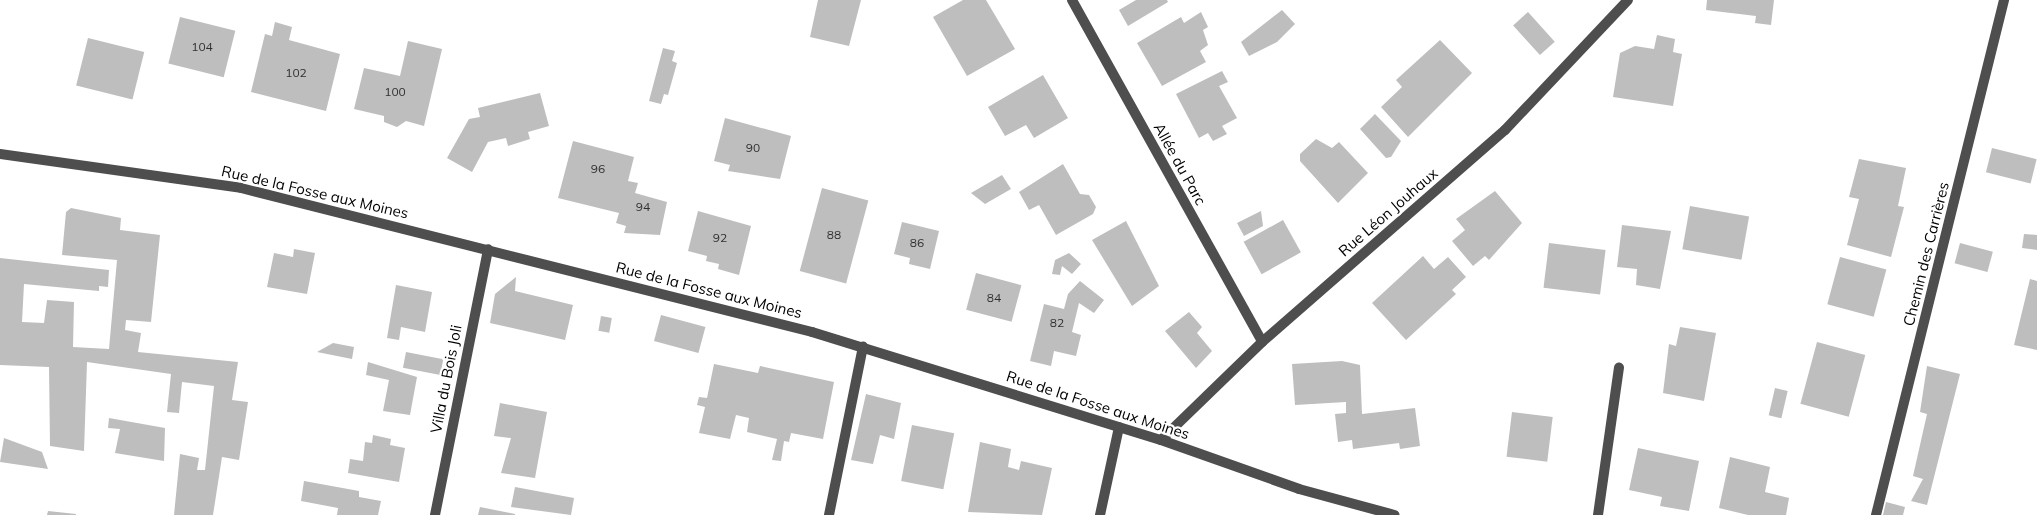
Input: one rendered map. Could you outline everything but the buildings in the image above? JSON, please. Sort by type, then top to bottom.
[{"type":"street","name":"Allée du Parc","points":[[1072,0],[1262,342]]},
{"type":"street","name":"Rue Léon Jouhaux","points":[[1161,440],[1262,342],[1505,130],[1628,0]]},
{"type":"street","name":"Chemin des Carrières","points":[[1876,515],[2004,0]]},
{"type":"street","name":"Rue de la Fosse aux Moines","points":[[0,154],[241,188],[488,249],[863,346],[1161,440],[1300,489],[1395,515]]},
{"type":"street","name":"Villa du Bois Joli","points":[[435,515],[488,249]]},
{"type":"street","points":[[829,515],[863,346]]},
{"type":"street","points":[[1598,515],[1619,367]]},
{"type":"street","points":[[1100,515],[1119,427]]}]
